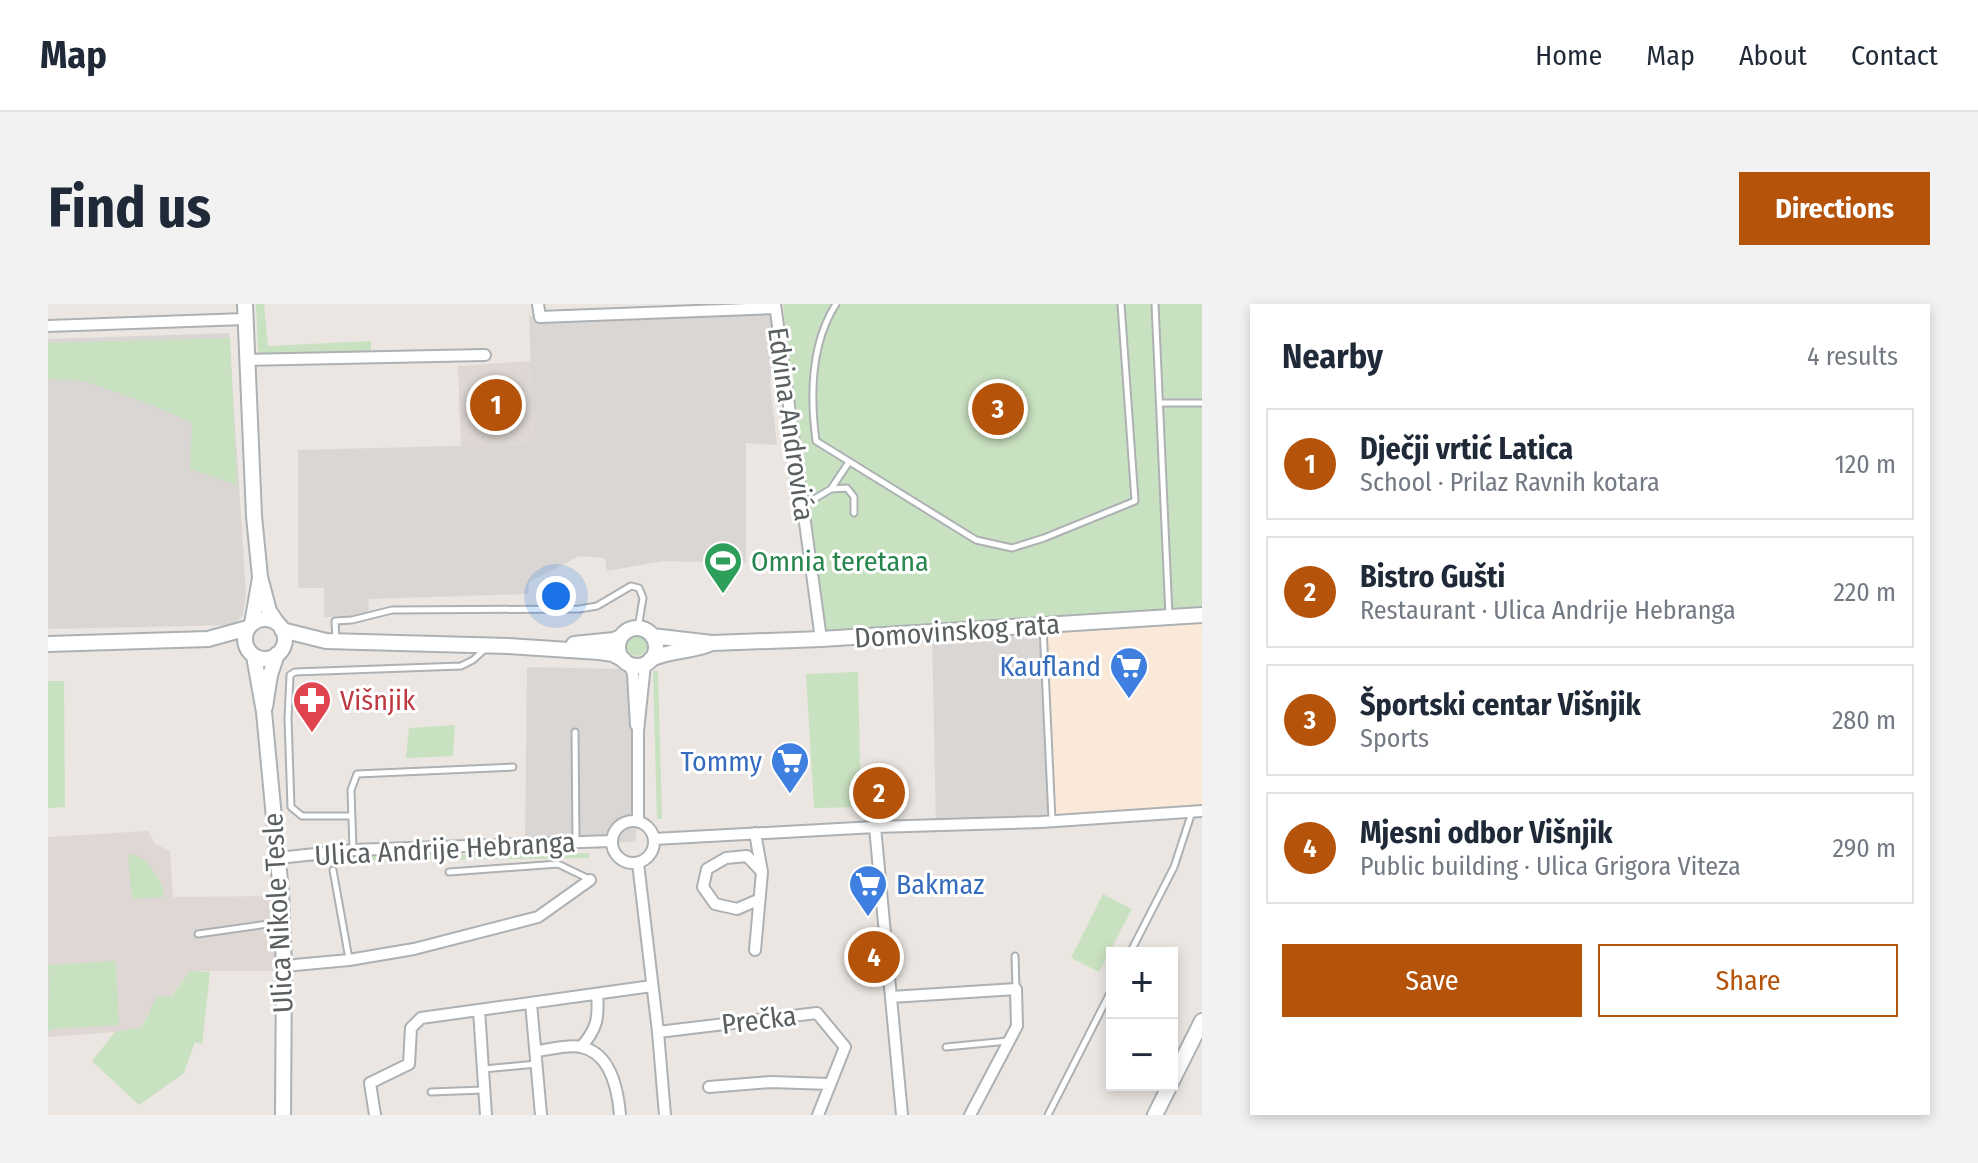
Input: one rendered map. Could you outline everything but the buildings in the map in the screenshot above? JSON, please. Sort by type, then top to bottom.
[{"type":"main road","points":[[245,312],[254,516],[260,577],[269,611],[280,626],[285,641],[280,651]]},
{"type":"main road","points":[[251,652],[245,637],[260,577]]},
{"type":"main road","name":"Domovinskog rata","points":[[652,636],[712,643],[821,639],[1202,615]]},
{"type":"main road","points":[[48,644],[208,639],[264,619],[331,641]]},
{"type":"main road","points":[[208,639],[266,659],[280,651],[331,641],[599,652],[613,654],[627,662],[648,661],[656,649],[652,636],[638,628],[628,630],[614,640],[578,643],[558,650]]},
{"type":"main road","points":[[621,637],[619,649],[627,662]]},
{"type":"main road","name":"Domovinskog rata","points":[[648,661],[664,653],[694,651],[712,643]]},
{"type":"main road","name":"Ulica Nikole Tesle","points":[[264,712],[270,675],[280,651]]},
{"type":"main road","name":"Ulica Nikole Tesle","points":[[251,652],[264,712],[283,922],[283,1115]]},
{"type":"main road","points":[[1178,1069],[1202,1021]]},
{"type":"main road","points":[[1155,1115],[1167,1091]]},
{"type":"street","points":[[538,304],[540,317],[775,306]]},
{"type":"street","name":"Edvina Androvića","points":[[775,306],[821,639]]},
{"type":"street","points":[[48,326],[245,312]]},
{"type":"street","points":[[247,360],[485,355]]},
{"type":"street","points":[[638,821],[638,731],[648,661]]},
{"type":"street","points":[[627,662],[633,674],[634,719],[638,731]]},
{"type":"street","points":[[654,839],[1052,821],[1197,811]]},
{"type":"street","points":[[638,821],[649,828],[654,839],[648,856],[638,863],[619,858],[612,848],[620,825],[638,821]]},
{"type":"street","points":[[875,827],[902,1115]]},
{"type":"street","points":[[755,833],[762,872],[755,950]]},
{"type":"street","name":"Ulica Andrije Hebranga","points":[[278,858],[353,850],[612,841]]},
{"type":"street","points":[[758,900],[737,909],[715,904],[703,887],[707,869],[726,858],[747,856],[762,872]]},
{"type":"street","points":[[638,863],[665,1115]]},
{"type":"street","points":[[284,966],[349,960],[414,949],[538,917],[590,880]]},
{"type":"street","points":[[375,1115],[370,1083],[409,1064],[411,1028],[421,1018],[652,986]]},
{"type":"street","points":[[891,997],[1016,989],[1017,1026],[970,1115]]},
{"type":"street","points":[[581,1047],[594,1032],[599,1017],[597,994]]},
{"type":"street","points":[[531,1003],[541,1115]]},
{"type":"street","points":[[479,1010],[486,1115]]},
{"type":"street","name":"Prečka","points":[[658,1032],[817,1013],[845,1047],[830,1084]]},
{"type":"street","points":[[536,1051],[581,1047],[597,1056],[617,1088],[620,1115]]},
{"type":"street","points":[[709,1087],[770,1082],[830,1084],[818,1115]]},
{"type":"lane","points":[[836,304],[826,321],[817,352],[816,441],[976,540],[1012,548],[1135,501],[1121,304]]},
{"type":"lane","points":[[1155,304],[1169,617]]},
{"type":"lane","points":[[1161,403],[1202,403]]},
{"type":"lane","points":[[831,489],[849,462]]},
{"type":"lane","points":[[803,505],[831,489],[847,488],[851,492],[854,513]]},
{"type":"lane","points":[[331,641],[335,621],[392,610],[579,609],[597,606],[631,586],[639,588],[643,598],[638,628]]},
{"type":"lane","points":[[1043,625],[1052,821]]},
{"type":"lane","points":[[351,816],[302,816],[291,807],[290,675],[295,672],[461,666],[488,646]]},
{"type":"lane","points":[[575,732],[576,842]]},
{"type":"lane","points":[[353,850],[351,790],[357,774],[513,767]]},
{"type":"lane","points":[[1133,947],[1174,867],[1197,811]]},
{"type":"lane","points":[[449,872],[558,864],[590,880]]},
{"type":"lane","points":[[333,870],[349,960]]},
{"type":"lane","points":[[198,934],[283,922]]},
{"type":"lane","points":[[1015,956],[1016,989]]},
{"type":"lane","points":[[1048,1115],[1106,1001]]},
{"type":"lane","points":[[946,1047],[1010,1041]]},
{"type":"lane","points":[[483,1069],[537,1064]]},
{"type":"lane","points":[[431,1092],[484,1090]]},
{"type":"shaded area","points":[[775,308],[770,384],[777,445],[746,443],[746,563],[663,561],[607,571],[605,558],[579,556],[529,582],[528,594],[369,599],[368,615],[324,617],[324,588],[298,588],[298,450],[534,444],[529,316]]},
{"type":"shaded area","points":[[229,333],[246,593],[243,615],[234,625],[48,629],[48,339]]},
{"type":"shaded area","points":[[531,361],[534,444],[461,446],[458,366]]},
{"type":"shaded area","points":[[1202,615],[1202,811],[1052,821],[1043,625]]},
{"type":"shaded area","points":[[1043,625],[1052,821],[936,826],[932,632]]},
{"type":"shaded area","points":[[629,664],[633,674],[638,821],[635,842],[525,843],[527,667],[621,669]]},
{"type":"shaded area","points":[[148,831],[155,844],[170,851],[173,897],[277,896],[277,971],[190,971],[170,997],[148,1013],[142,1027],[48,1037],[48,837]]},
{"type":"green space","points":[[256,304],[264,304],[268,346],[371,341],[371,354],[265,356],[258,350]]},
{"type":"green space","points":[[783,304],[1202,304],[1202,615],[821,639],[803,505]]},
{"type":"green space","points":[[230,338],[237,485],[190,469],[192,423],[84,381],[48,379],[48,343]]},
{"type":"green space","points":[[637,636],[644,639],[647,646],[644,653],[637,656],[630,653],[627,646],[630,639]]},
{"type":"green space","points":[[653,671],[658,671],[662,819],[657,819]]},
{"type":"green space","points":[[858,672],[861,807],[814,808],[806,674]]},
{"type":"green space","points":[[48,681],[64,681],[65,807],[48,808]]},
{"type":"green space","points":[[455,725],[453,756],[406,758],[409,728]]},
{"type":"green space","points":[[589,853],[589,858],[303,862],[303,857]]},
{"type":"green space","points":[[128,854],[147,863],[160,883],[164,897],[132,899]]},
{"type":"green space","points":[[1103,894],[1132,909],[1112,947],[1106,947],[1106,959],[1099,972],[1071,958]]},
{"type":"green space","points":[[116,961],[119,1025],[52,1029],[48,1032],[48,965]]},
{"type":"green space","points":[[190,971],[210,972],[202,1044],[195,1042],[184,1073],[139,1105],[92,1061],[115,1032],[142,1027],[157,996],[171,997]]},
{"type":"place","name":"Dječji vrtić Latica","points":[[496,405]]},
{"type":"place","name":"Športski centar Višnjik","points":[[998,409]]},
{"type":"place","name":"Omnia teretana","points":[[723,595]]},
{"type":"place","name":"Kaufland","points":[[1129,700]]},
{"type":"place","name":"Višnjik","points":[[312,734]]},
{"type":"place","name":"Bistro Gušti","points":[[879,793]]},
{"type":"place","name":"Tommy","points":[[790,795]]},
{"type":"place","name":"Bakmaz","points":[[868,918]]},
{"type":"place","name":"Mjesni odbor Višnjik","points":[[874,957]]}]
